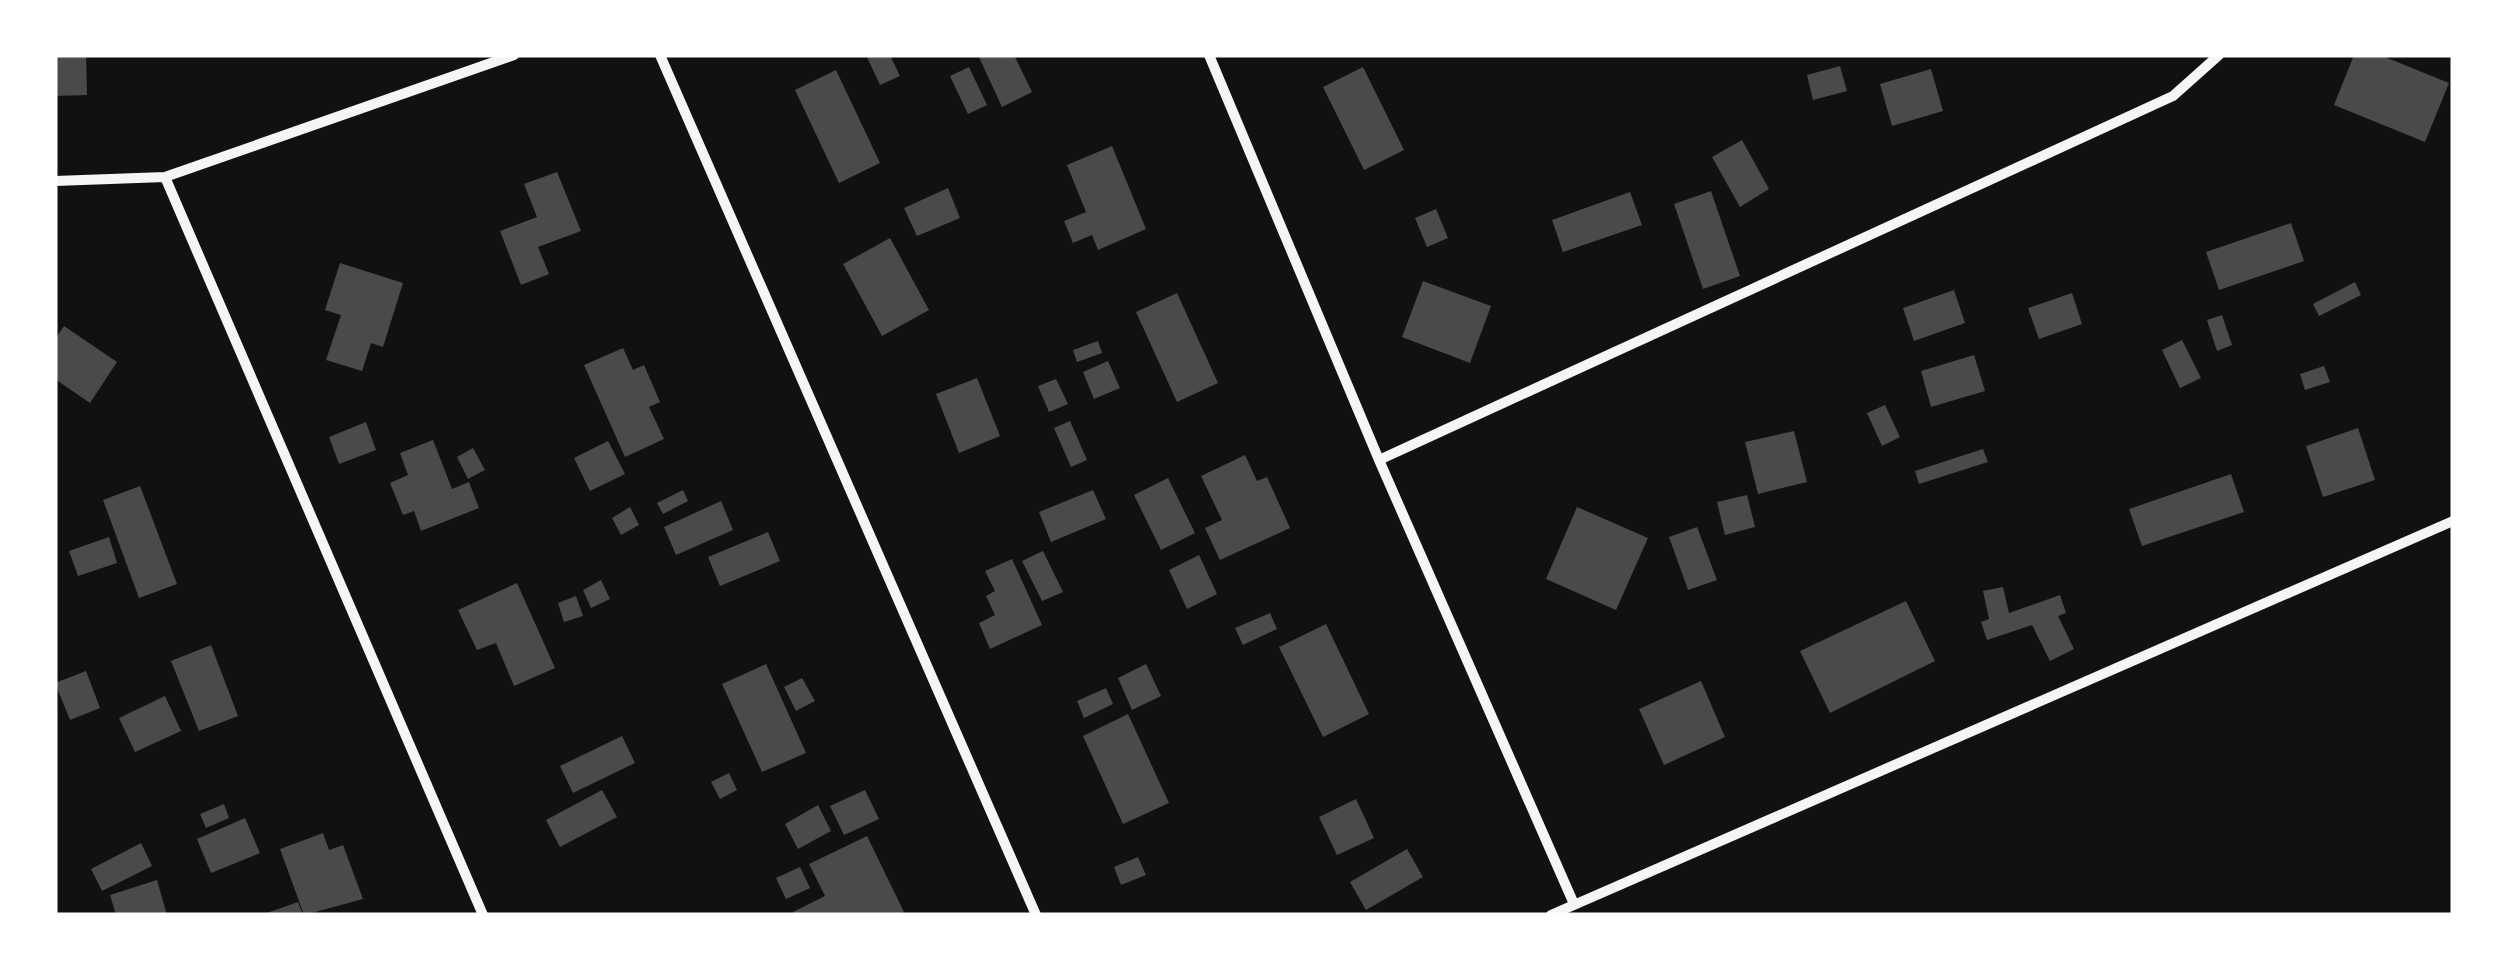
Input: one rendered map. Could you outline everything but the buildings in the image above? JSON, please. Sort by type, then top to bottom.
[{"type":"street","points":[[55,181],[165,177],[514,55]]},
{"type":"street","points":[[660,55],[1036,915]]},
{"type":"street","points":[[1209,55],[1379,460],[1574,904]]},
{"type":"street","points":[[1379,460],[2173,96],[2219,55]]},
{"type":"street","points":[[165,177],[482,915]]},
{"type":"street","points":[[1551,915],[2453,520]]}]
